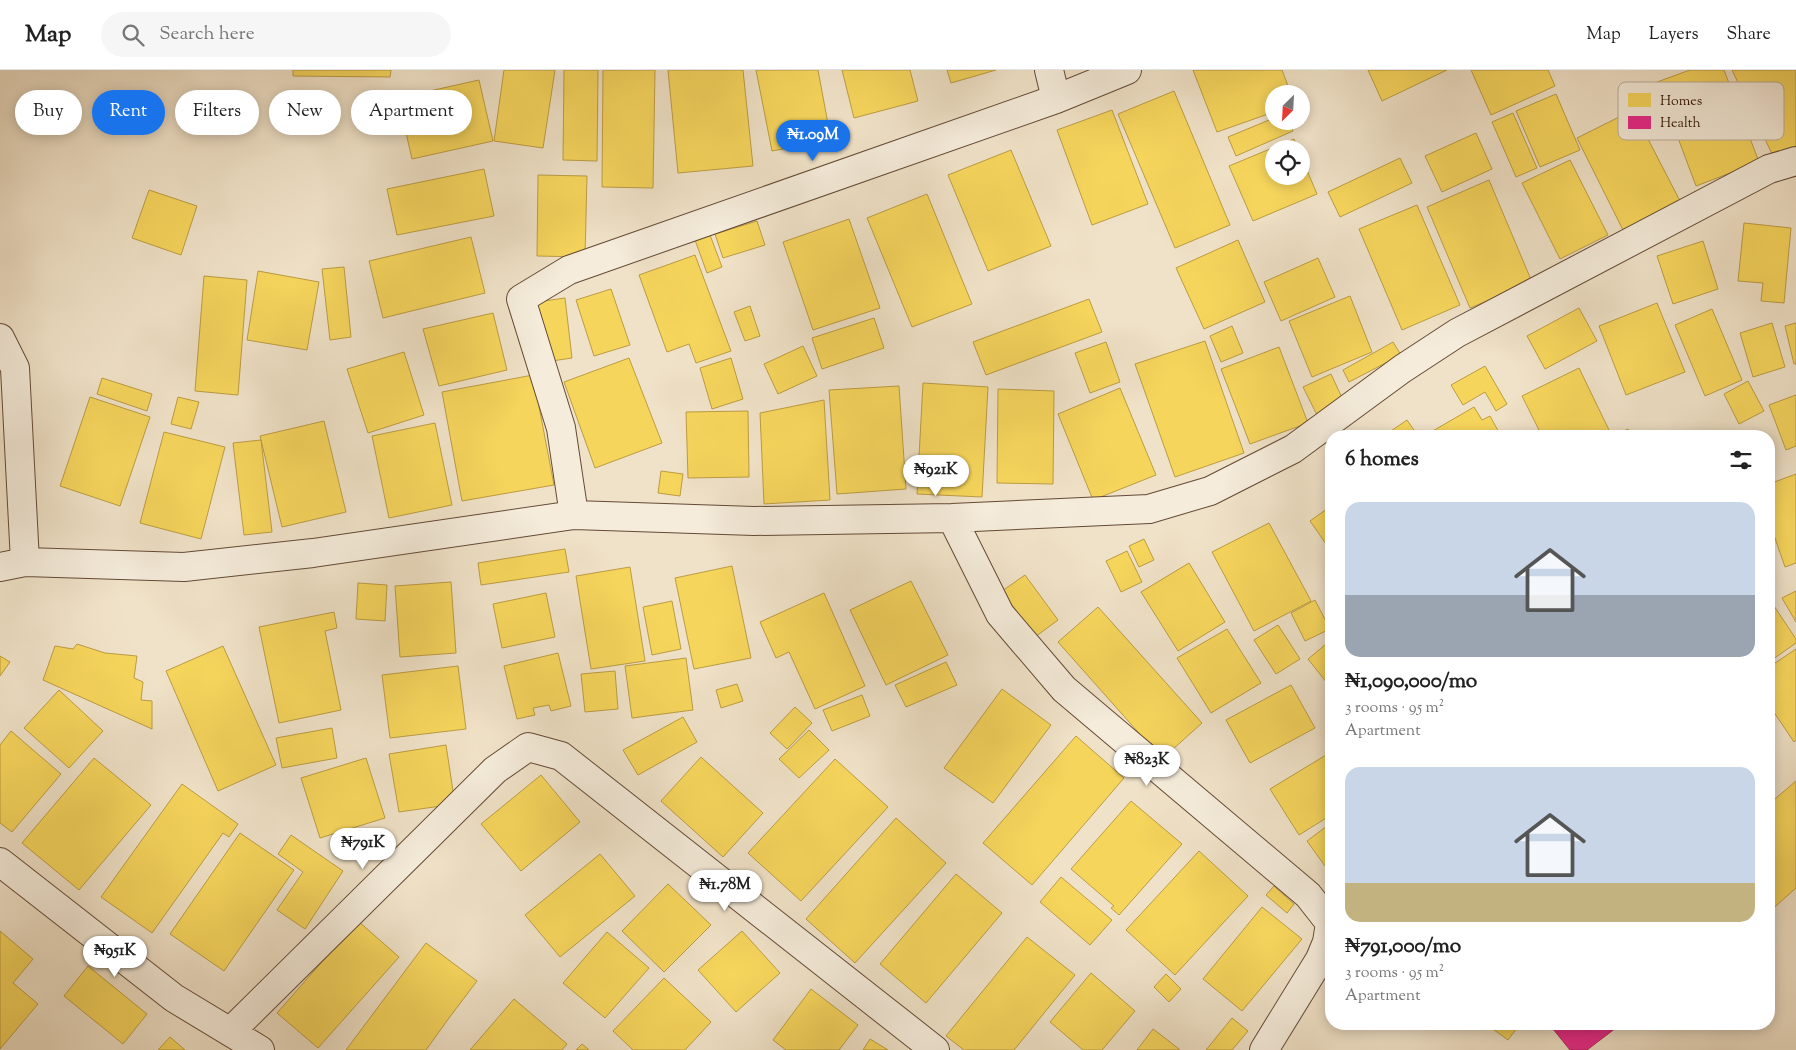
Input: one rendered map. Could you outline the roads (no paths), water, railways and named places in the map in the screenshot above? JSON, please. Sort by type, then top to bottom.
[{"type":"street","points":[[1049,70],[1056,98]]},
{"type":"street","points":[[574,515],[561,428],[521,299],[569,270],[1056,98],[1127,70]]},
{"type":"street","points":[[0,338],[16,368],[13,564],[184,567],[313,553],[574,515],[754,521],[952,518],[1149,509],[1210,491],[1293,448],[1402,369],[1458,333],[1769,169],[1796,161]]},
{"type":"street","points":[[952,518],[1000,614],[1064,689],[1308,895],[1325,917]]},
{"type":"street","points":[[230,1032],[495,770],[528,747],[561,756],[936,1050]]},
{"type":"street","points":[[0,862],[174,998],[260,1050]]},
{"type":"street","points":[[1264,1050],[1320,959],[1325,947]]}]
